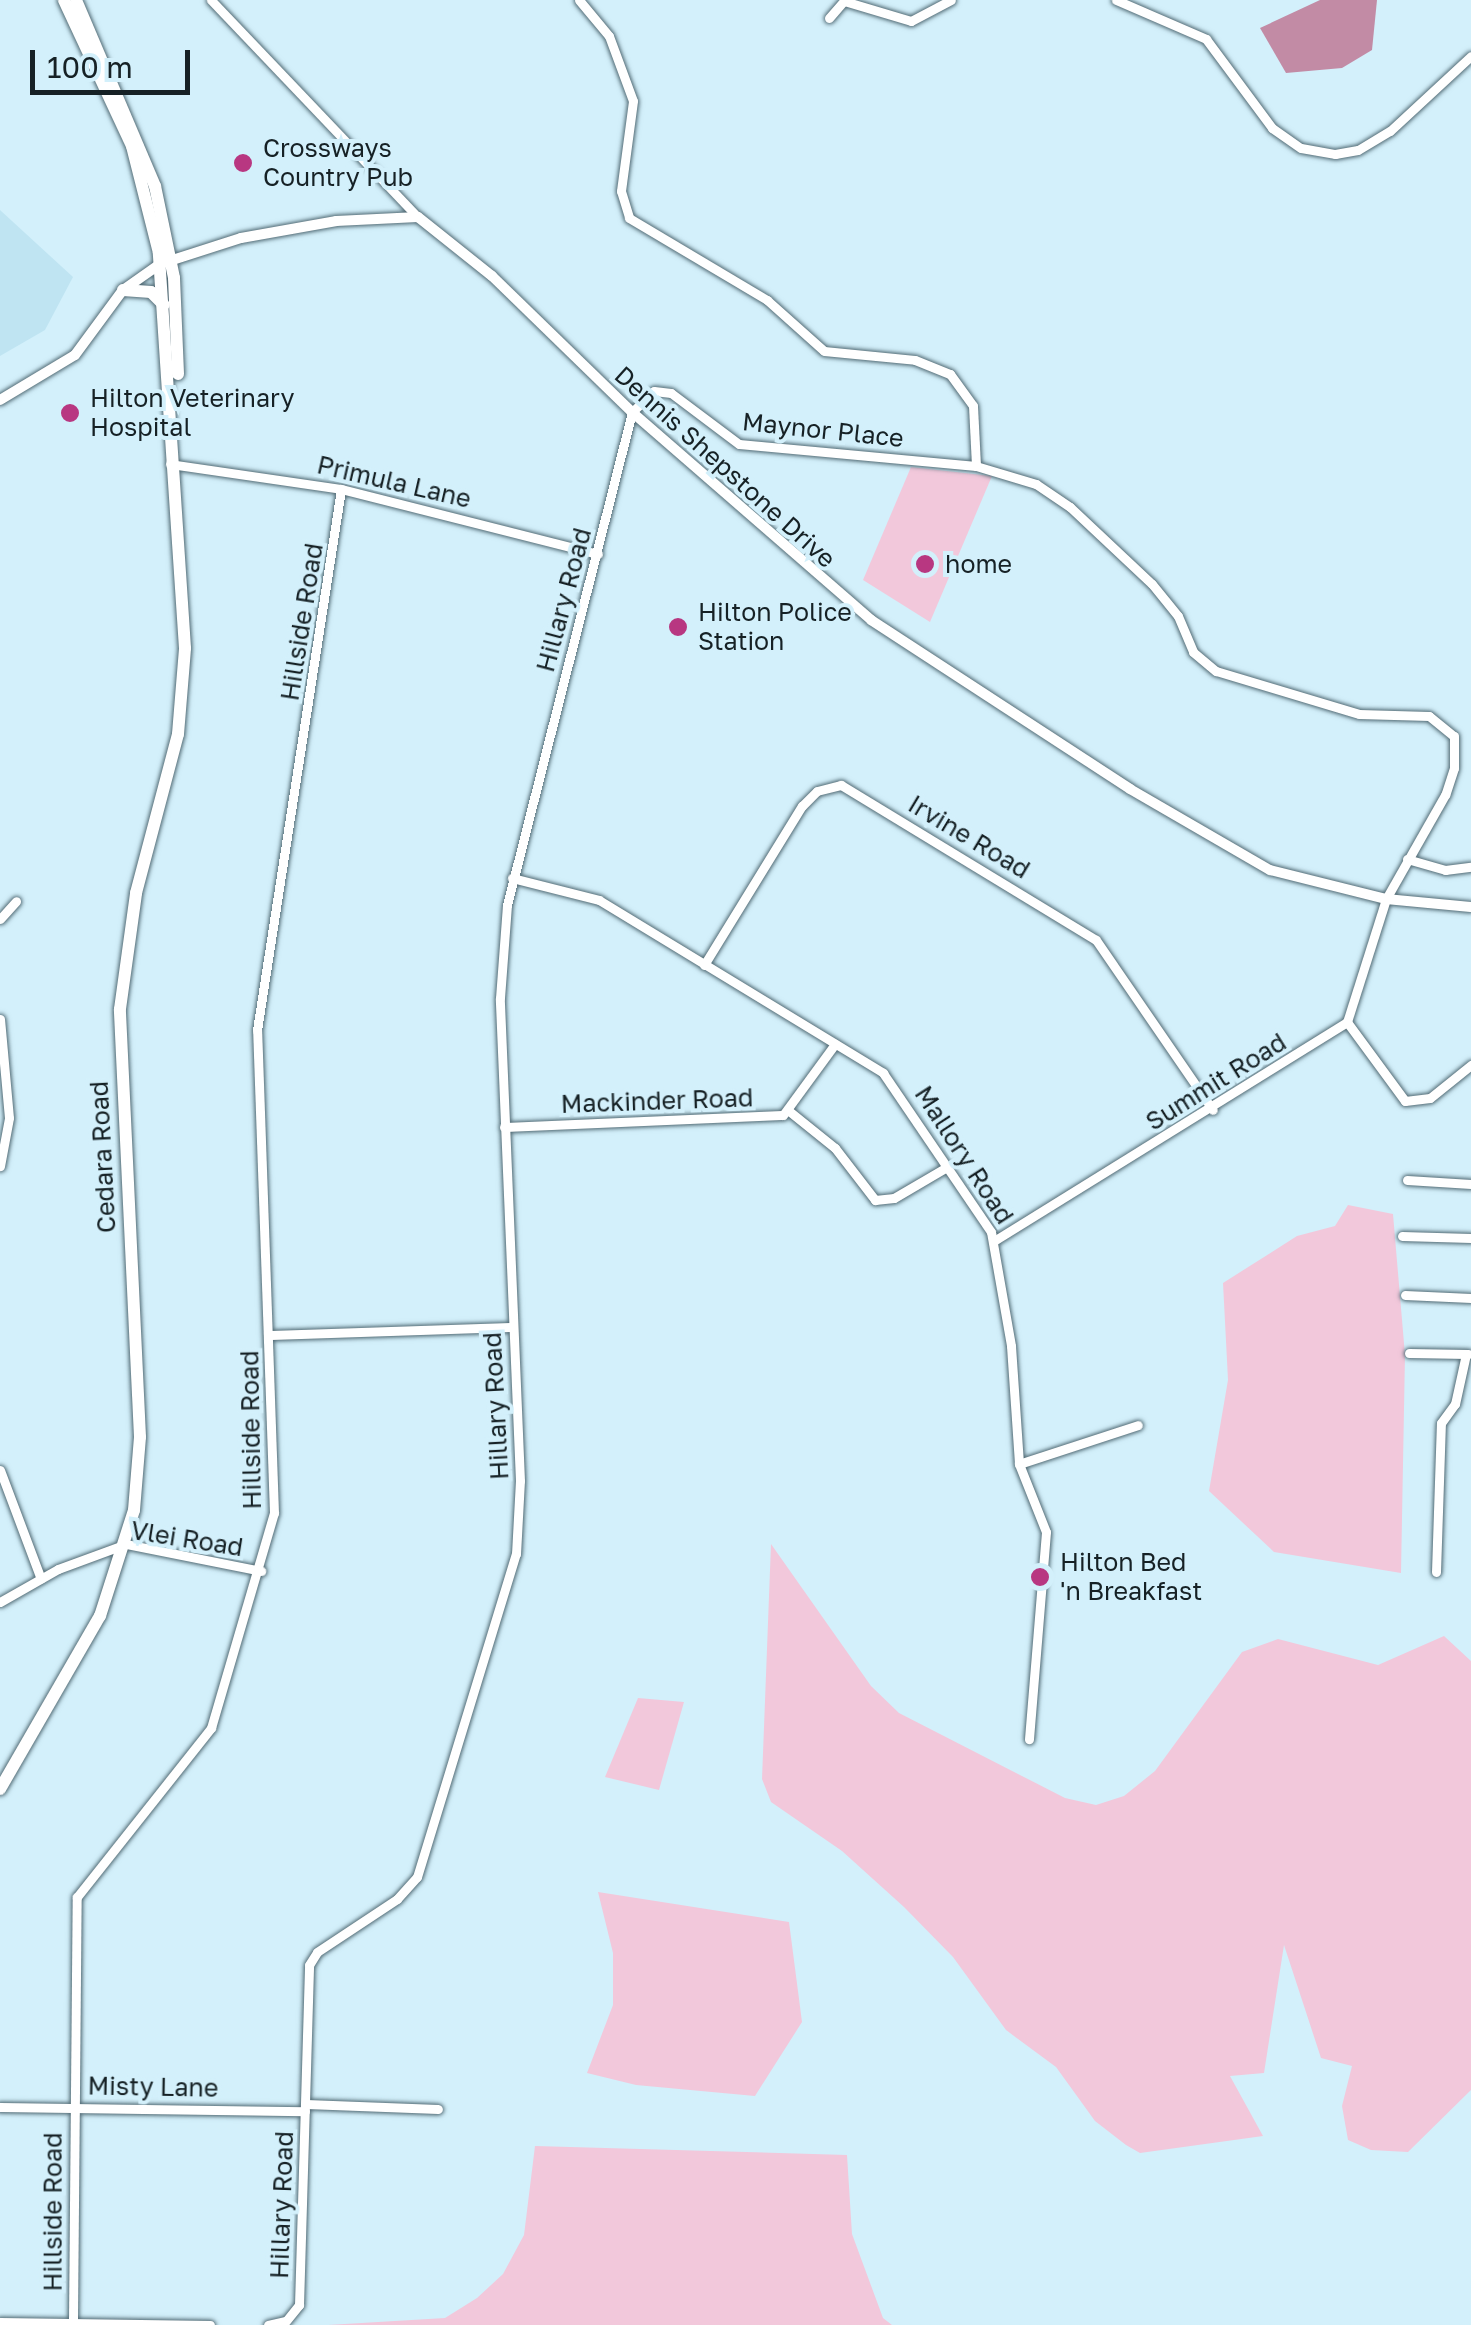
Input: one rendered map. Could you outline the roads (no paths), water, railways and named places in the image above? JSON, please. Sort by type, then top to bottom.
[{"type":"main road","points":[[64,0],[132,146],[165,262]]},
{"type":"main road","points":[[76,0],[138,136],[165,262]]},
{"type":"main road","name":"Cedara Road","points":[[165,262],[174,464]]},
{"type":"main road","name":"Cedara Road","points":[[0,1789],[100,1616],[126,1544],[140,1437],[120,1009],[136,893],[178,734],[185,648],[174,496],[165,262]]},
{"type":"main road","points":[[123,290],[151,292],[166,307]]},
{"type":"street","points":[[211,0],[418,218]]},
{"type":"street","points":[[579,0],[610,36],[633,101],[621,191],[629,218],[660,242],[751,288],[824,351],[915,360],[950,374],[973,406],[976,466],[1036,484],[1070,507],[1152,584],[1178,616],[1193,652],[1216,670],[1276,684],[1346,711],[1429,716],[1450,728],[1454,768],[1386,899],[1347,1022],[1405,1101],[1430,1098],[1471,1064]]},
{"type":"street","points":[[829,18],[846,1],[911,21],[951,0]]},
{"type":"street","points":[[1116,0],[1206,39],[1272,128],[1301,148],[1335,154],[1372,142],[1471,56]]},
{"type":"street","points":[[0,400],[74,355],[123,290],[165,262],[242,238],[336,221],[418,218]]},
{"type":"street","name":"Dennis Shepstone Drive","points":[[418,218],[492,276],[632,412],[871,620],[1130,790],[1270,870],[1301,883],[1386,899],[1471,906]]},
{"type":"street","name":"Maynor Place","points":[[632,412],[650,394],[665,390],[739,444],[976,466]]},
{"type":"street","name":"Hillary Road","points":[[268,2325],[286,2320],[298,2306],[309,1966],[330,1941],[397,1899],[417,1877],[503,1604],[520,1511],[500,998],[512,878],[632,412]]},
{"type":"street","name":"Primula Lane","points":[[174,464],[341,489],[598,554]]},
{"type":"street","name":"Hillside Road","points":[[73,2320],[76,1897],[99,1862],[202,1743],[261,1571],[275,1499],[256,1082],[260,990],[329,596],[341,489]]},
{"type":"street","name":"Irvine Road","points":[[704,965],[802,806],[817,791],[841,786],[1096,940],[1213,1110]]},
{"type":"street","points":[[1407,859],[1445,870],[1471,867]]},
{"type":"street","name":"Mallory Road","points":[[512,878],[583,893],[835,1044],[902,1093],[996,1240],[1019,1464],[1047,1541],[1028,1740]]},
{"type":"street","points":[[0,919],[16,900]]},
{"type":"street","points":[[0,1019],[9,1136],[0,1166]]},
{"type":"street","name":"Summit Road","points":[[996,1240],[1213,1110],[1347,1022]]},
{"type":"street","name":"Mackinder Road","points":[[504,1127],[789,1112],[835,1044]]},
{"type":"street","points":[[789,1112],[835,1148],[875,1200],[894,1198],[947,1166]]},
{"type":"street","points":[[1407,1180],[1471,1184]]},
{"type":"street","points":[[1402,1236],[1471,1238]]},
{"type":"street","points":[[1406,1295],[1471,1298]]},
{"type":"street","points":[[268,1336],[513,1327]]},
{"type":"street","points":[[1410,1353],[1469,1354],[1455,1404],[1441,1423],[1436,1572]]},
{"type":"street","points":[[1019,1464],[1138,1425]]},
{"type":"street","points":[[0,1470],[41,1579]]},
{"type":"street","name":"Vlei Road","points":[[0,1602],[41,1579],[126,1544],[261,1571]]},
{"type":"street","name":"Misty Lane","points":[[0,2107],[438,2109]]},
{"type":"street","points":[[0,2322],[73,2320],[210,2325]]},
{"type":"place","name":"Crossways Country Pub","points":[[243,163]]},
{"type":"place","name":"Hilton Veterinary Hospital","points":[[70,413]]},
{"type":"place","name":"home","points":[[925,564]]},
{"type":"place","name":"Hilton Police Station","points":[[678,627]]},
{"type":"place","name":"Hilton Bed 'n Breakfast","points":[[1040,1577]]}]
